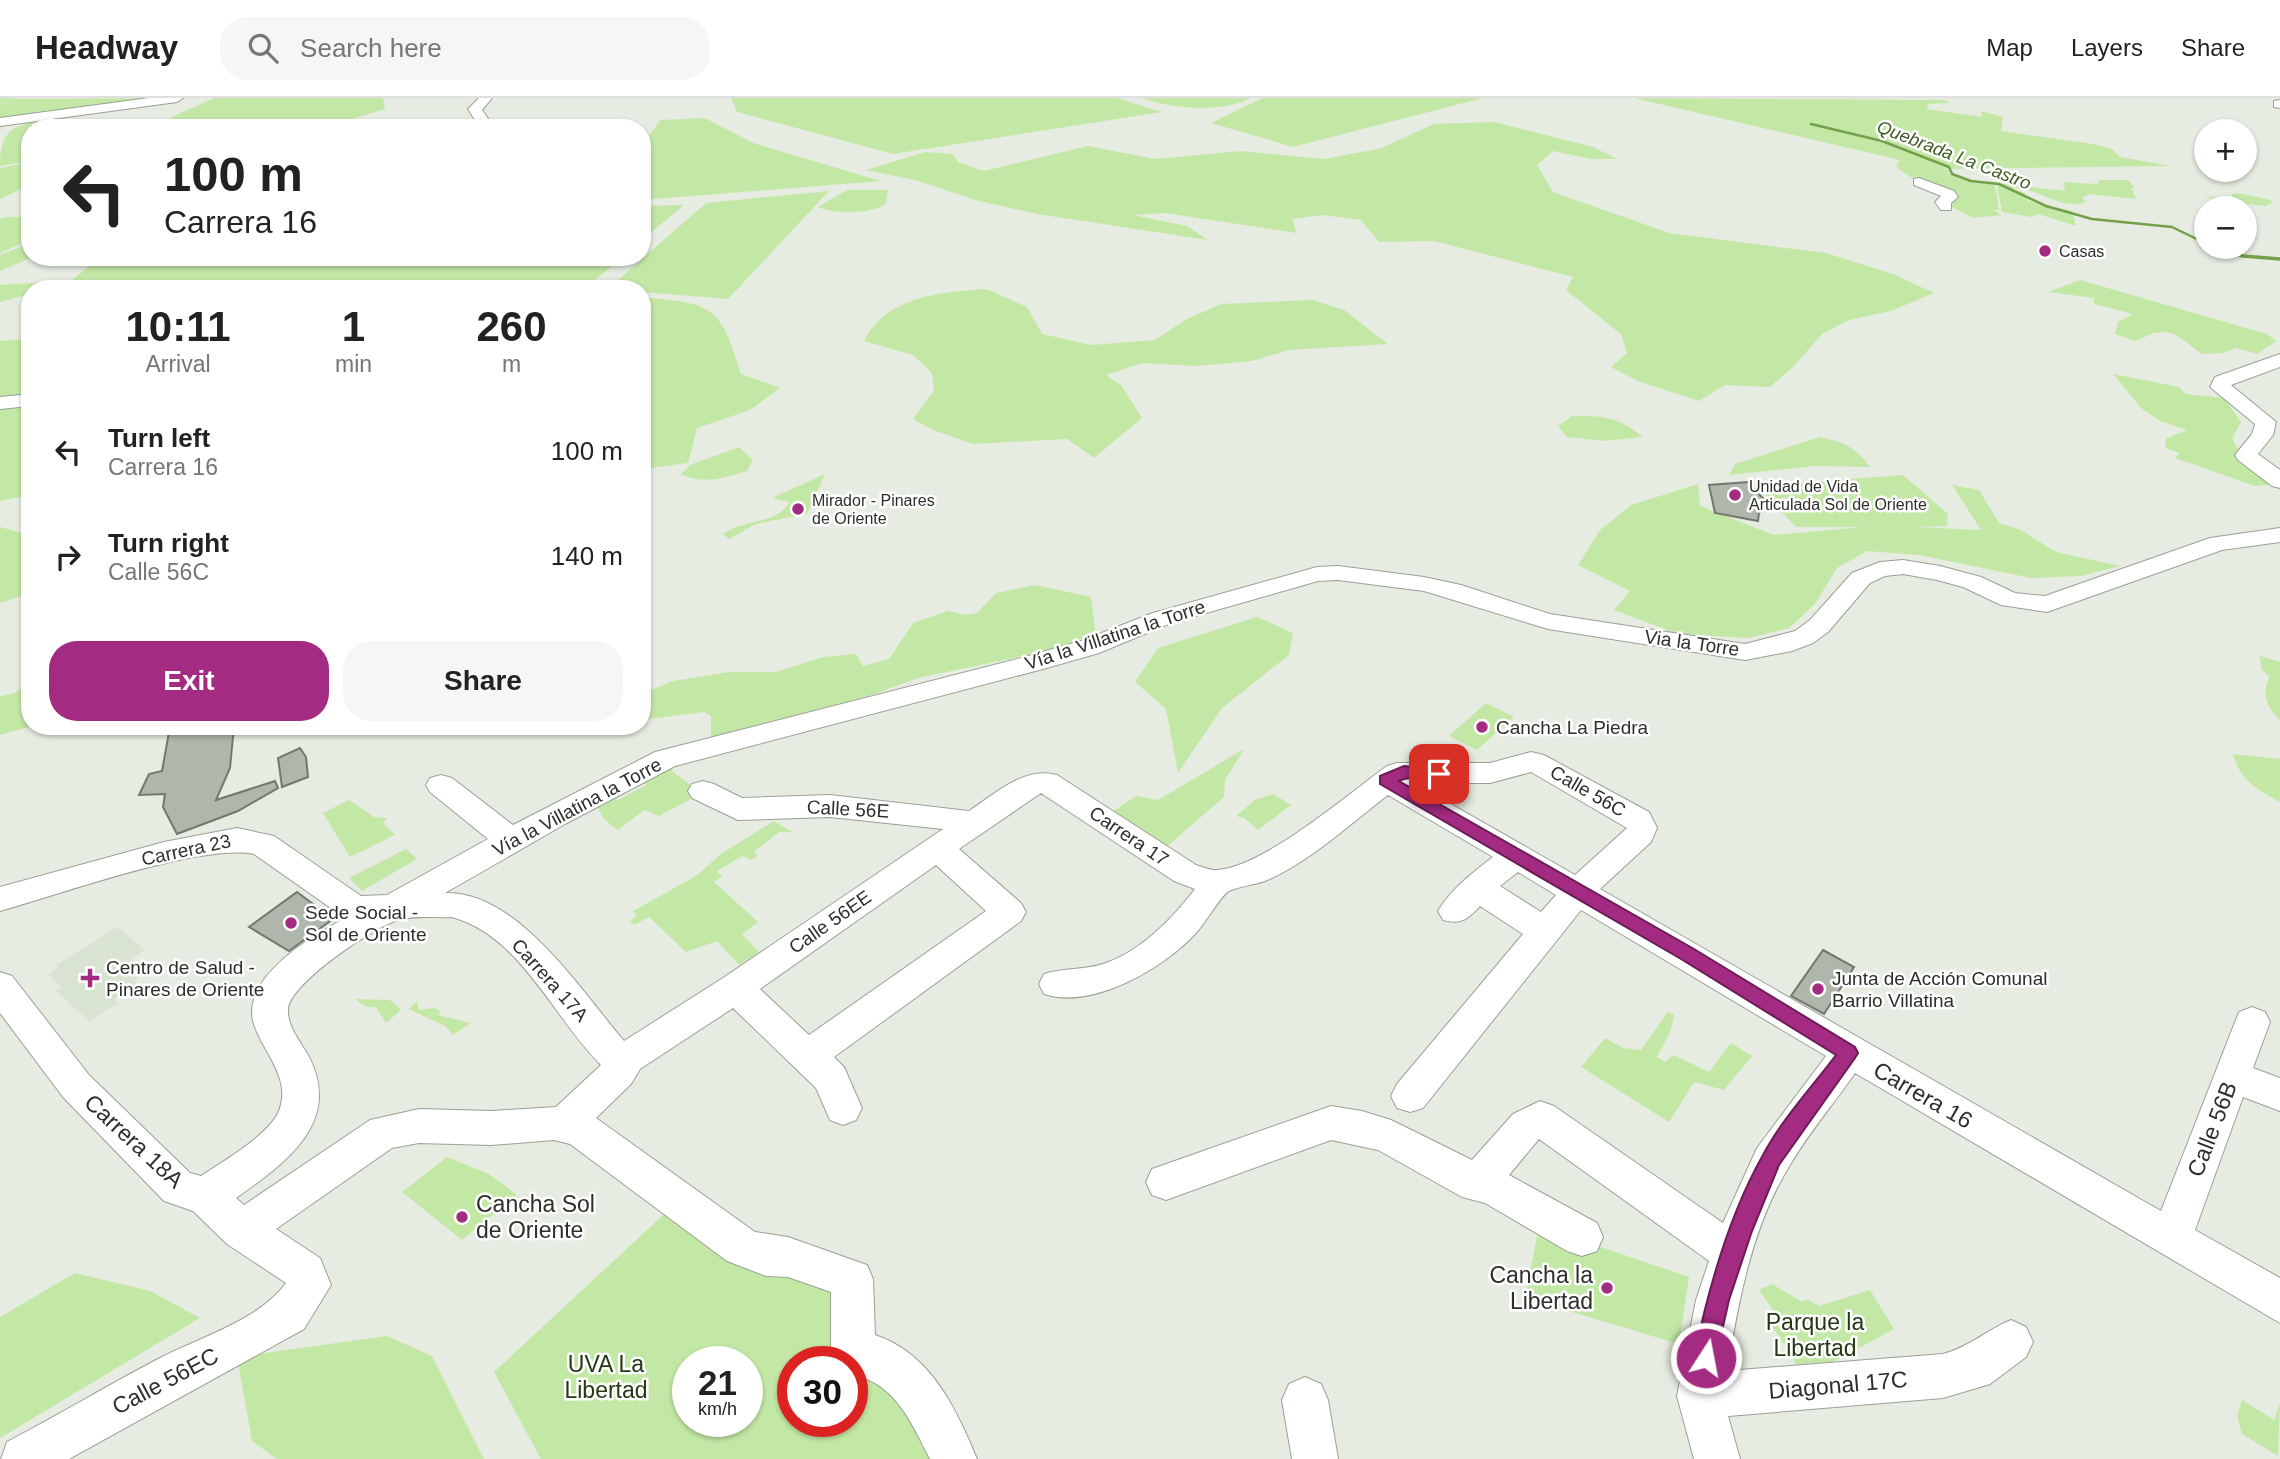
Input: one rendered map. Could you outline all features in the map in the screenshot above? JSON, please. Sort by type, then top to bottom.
[{"type":"street","points":[[24,119],[177,98]]},
{"type":"street","points":[[481,119],[475,109],[486,98]]},
{"type":"street","points":[[0,122],[21,119]]},
{"type":"street","points":[[1919,182],[1949,194],[1950,197],[1943,202],[1946,206]]},
{"type":"street","points":[[2280,360],[2230,377],[2222,381],[2220,387],[2266,422],[2262,435],[2246,455],[2280,481]]},
{"type":"street","points":[[0,403],[21,401]]},
{"type":"street","name":"Via la Torre","points":[[1317,574],[1420,584],[1451,590],[1500,608],[1548,621],[1745,652],[1783,645],[1804,637],[1819,626],[1861,578],[1880,569],[1903,567],[1940,573],[1972,582],[2010,600],[2047,604],[2218,543],[2280,535]]},
{"type":"street","name":"Vía la Villatina la Torre","points":[[205,1196],[249,1166],[294,1122],[301,1087],[300,1076],[271,1019],[273,1001],[280,987],[312,954],[512,841],[664,760],[1034,663],[1090,647],[1162,618],[1317,574]]},
{"type":"street","name":"Calle 56C","points":[[1386,780],[1404,771],[1490,773],[1531,762],[1544,765],[1638,820],[1642,828],[1640,834],[1578,891],[1410,1096]]},
{"type":"street","points":[[1056,984],[1108,976],[1138,961],[1162,945],[1203,906],[1215,883],[1255,872],[1266,866],[1308,840],[1386,780]]},
{"type":"street","name":"Carrera 16","points":[[1386,780],[1849,1053],[2172,1236],[2280,1302]]},
{"type":"street","name":"Carrera 17","points":[[1046,782],[1185,873],[1215,883]]},
{"type":"street","name":"Calle 56EE","points":[[563,1125],[618,1073],[620,1056],[735,988],[1027,786],[1046,782]]},
{"type":"street","points":[[441,785],[512,841]]},
{"type":"street","name":"Calle 56E","points":[[714,797],[738,810],[830,806],[972,822]]},
{"type":"street","name":"Carrera 23","points":[[0,899],[164,853],[237,839],[263,844],[355,909],[397,907]]},
{"type":"street","points":[[735,988],[827,1081],[1009,912],[938,848]]},
{"type":"street","points":[[1518,856],[1466,900],[1546,932]]},
{"type":"street","name":"Carrera 17A","points":[[397,907],[452,905],[478,912],[522,944],[620,1056]]},
{"type":"street","name":"Carrera 18A","points":[[0,986],[76,1086],[178,1188],[205,1196],[243,1230],[305,1272],[310,1285],[302,1299]]},
{"type":"street","name":"Calle 56B","points":[[2172,1236],[2252,1022]]},
{"type":"street","points":[[1717,1459],[1700,1396],[1717,1300],[1771,1160],[1849,1053]]},
{"type":"street","points":[[2232,1076],[2280,1095]]},
{"type":"street","points":[[1476,1184],[1533,1122],[1733,1253]]},
{"type":"street","points":[[1166,1182],[1331,1123],[1357,1123],[1395,1139],[1476,1184],[1492,1186],[1582,1237]]},
{"type":"street","points":[[243,1230],[338,1161],[384,1132],[419,1126],[491,1128],[563,1125],[580,1129],[742,1247],[766,1255],[788,1257],[852,1279],[853,1352],[880,1357],[899,1369],[915,1386],[946,1437],[954,1459]]},
{"type":"street","name":"Calle 56EC","points":[[24,1459],[175,1374],[270,1326],[289,1314],[302,1299]]},
{"type":"street","name":"Diagonal 17C","points":[[1700,1396],[1943,1376],[1974,1367],[2011,1342]]},
{"type":"street","points":[[1305,1399],[1315,1459]]},
{"type":"shaded area","points":[[117,927],[145,950],[131,959],[135,964],[129,968],[139,977],[134,981],[138,984],[115,999],[118,1003],[89,1021],[56,991],[62,987],[48,974],[58,968],[56,965]]},
{"type":"green space","points":[[0,98],[177,98],[0,119],[0,105],[8,102],[0,104]]},
{"type":"green space","points":[[214,98],[383,98],[385,109],[352,119],[170,119]]},
{"type":"green space","points":[[731,98],[1117,98],[1162,112],[893,154],[737,112]]},
{"type":"green space","points":[[1142,98],[1250,98],[1226,106],[1197,108],[1167,105]]},
{"type":"green space","points":[[1263,98],[1483,98],[1293,147],[1211,123]]},
{"type":"green space","points":[[1634,98],[1946,100],[1949,103],[1926,104],[1929,106],[1926,109],[1982,117],[1981,111],[2003,117],[2001,131],[2093,144],[2112,149],[2120,157],[2171,166],[1939,169],[1948,170],[1949,174],[1964,180],[1995,185],[1999,210],[1993,210],[2002,215],[1974,218],[1950,206],[1949,202],[1900,170],[1896,166],[1900,160]]},
{"type":"green space","points":[[705,118],[753,143],[881,181],[651,199],[651,133],[660,120]]},
{"type":"green space","points":[[1494,122],[1593,147],[1617,159],[1591,159],[1553,151],[1537,165],[1553,192],[1669,233],[1826,253],[1893,274],[1934,293],[1891,311],[1849,320],[1822,334],[1793,367],[1770,387],[1725,385],[1699,401],[1638,381],[1611,367],[1627,353],[1621,334],[1566,290],[1573,277],[1434,241],[1379,242],[1361,220],[1322,215],[1292,219],[1297,233],[1165,213],[1133,215],[1187,226],[1208,240],[1037,214],[975,200],[919,181],[866,170],[925,152],[953,154],[958,162],[984,171],[1088,146],[1155,159],[1241,151],[1323,159],[1379,149],[1434,124]]},
{"type":"green space","points":[[21,125],[21,162],[0,166],[4,140]]},
{"type":"green space","points":[[21,164],[21,189],[0,199],[0,168]]},
{"type":"green space","points":[[2099,180],[2128,180],[2135,188],[2131,188],[2136,199],[2090,194],[2082,198],[2086,202],[2076,204],[2011,188],[2025,193],[2028,201],[2072,211],[2076,226],[2038,214],[2031,217],[2002,212],[1997,185],[2001,185],[1996,183],[2065,191],[2063,182],[2098,184]]},
{"type":"green space","points":[[847,190],[888,190],[886,204],[871,210],[852,212],[818,207]]},
{"type":"green space","points":[[829,191],[728,299],[651,293],[651,280],[618,280],[634,266],[651,266],[651,251],[706,203]]},
{"type":"green space","points":[[2238,193],[2252,196],[2232,196]]},
{"type":"green space","points":[[2257,197],[2271,200],[2272,203],[2257,205]]},
{"type":"green space","points":[[684,205],[651,232],[651,206]]},
{"type":"green space","points":[[21,217],[21,244],[0,253],[0,219]]},
{"type":"green space","points":[[21,247],[21,262],[0,271],[0,255]]},
{"type":"green space","points":[[90,266],[612,266],[595,280],[72,280]]},
{"type":"green space","points":[[2080,280],[2267,334],[2276,341],[2257,354],[2236,348],[2223,353],[2202,354],[2175,334],[2165,332],[2154,333],[2135,341],[2115,334],[2118,322],[2133,314],[2094,304],[2094,298],[2048,292]]},
{"type":"green space","points":[[21,284],[21,296],[0,302],[0,285]]},
{"type":"green space","points":[[986,289],[1027,307],[1042,334],[1092,345],[1155,340],[1185,320],[1221,304],[1313,300],[1344,310],[1388,344],[1289,350],[1252,361],[1197,366],[1142,363],[1106,375],[1121,385],[1142,418],[1094,458],[1067,439],[973,444],[933,430],[913,419],[934,391],[932,373],[913,355],[864,341],[886,314],[917,299]]},
{"type":"green space","points":[[651,298],[685,302],[711,312],[727,334],[741,374],[780,388],[750,410],[697,428],[688,463],[651,468]]},
{"type":"green space","points":[[21,340],[21,497],[0,501],[0,341]]},
{"type":"green space","points":[[2113,374],[2179,387],[2186,394],[2224,398],[2241,422],[2232,438],[2268,485],[2255,486],[2175,458],[2180,453],[2165,448],[2166,439],[2187,430],[2160,421],[2141,408]]},
{"type":"green space","points":[[1572,416],[1593,416],[1617,421],[1643,437],[1604,441],[1567,437],[1558,426]]},
{"type":"green space","points":[[1820,437],[1848,446],[1870,467],[1814,466],[1729,475],[1735,464]]},
{"type":"green space","points":[[739,447],[753,460],[747,471],[705,480],[681,474],[690,465]]},
{"type":"green space","name":"Mirador - Pinares de Oriente","points":[[825,474],[807,514],[756,524],[729,539],[723,534],[776,515],[790,502],[772,498]]},
{"type":"green space","points":[[1903,475],[1948,514],[1947,526],[1915,527],[1981,530],[1952,485],[1979,490],[1999,523],[2021,530],[2056,552],[2120,566],[2081,576],[2031,578],[1919,555],[1867,551],[1837,568],[1815,604],[1789,628],[1749,638],[1678,634],[1614,610],[1630,591],[1578,565],[1600,530],[1631,505],[1698,484],[1700,506],[1774,535],[1862,527],[1796,527],[1757,486]]},
{"type":"green space","points":[[0,527],[21,533],[21,596],[0,603]]},
{"type":"green space","points":[[1035,585],[1091,597],[1095,630],[1070,646],[918,678],[866,697],[711,737],[711,716],[704,712],[651,719],[651,690],[673,681],[729,672],[776,672],[823,657],[856,654],[863,666],[889,659],[913,623],[948,611],[965,615],[977,613],[996,593]]},
{"type":"green space","points":[[1257,617],[1293,633],[1289,655],[1222,708],[1178,773],[1166,709],[1135,682],[1158,648]]},
{"type":"green space","points":[[2260,656],[2280,662],[2280,720],[2267,700],[2269,677],[2261,668]]},
{"type":"green space","points":[[21,689],[21,729],[0,735],[0,696],[15,693]]},
{"type":"green space","name":"Cancha La Piedra","points":[[1486,703],[1514,717],[1477,750],[1449,736]]},
{"type":"green space","points":[[1244,749],[1225,780],[1224,797],[1164,849],[1112,812],[1136,796],[1158,800]]},
{"type":"green space","points":[[2233,754],[2280,759],[2280,802],[2250,783],[2240,771]]},
{"type":"green space","points":[[669,766],[675,774],[702,793],[659,816],[644,810],[618,830],[605,820],[595,803],[607,796],[618,800],[646,785],[639,779]]},
{"type":"green space","points":[[1273,794],[1291,805],[1258,830],[1244,818],[1236,816],[1255,800]]},
{"type":"green space","points":[[349,800],[374,817],[387,818],[383,823],[395,835],[350,857],[323,813]]},
{"type":"green space","points":[[774,821],[792,832],[779,832],[754,852],[758,856],[751,860],[742,856],[717,871],[722,876],[714,882],[758,922],[742,934],[759,952],[739,965],[717,941],[686,952],[649,917],[634,925],[630,920],[637,916],[633,911],[696,876],[721,854]]},
{"type":"green space","points":[[406,849],[417,859],[362,891],[349,878]]},
{"type":"green space","points":[[355,999],[390,1000],[401,1010],[386,1023],[376,1007],[367,1007]]},
{"type":"green space","points":[[417,1001],[419,1010],[433,1008],[441,1011],[438,1015],[471,1023],[453,1035],[445,1026],[409,1009]]},
{"type":"green space","points":[[1668,1012],[1674,1015],[1671,1030],[1657,1057],[1665,1062],[1674,1055],[1709,1072],[1731,1043],[1752,1056],[1724,1090],[1694,1082],[1669,1122],[1581,1067],[1605,1038],[1623,1048],[1641,1050]]},
{"type":"green space","name":"Cancha Sol de Oriente","points":[[447,1157],[489,1174],[517,1195],[462,1240],[402,1192]]},
{"type":"green space","name":"UVA La Libertad","points":[[674,1205],[836,1275],[866,1346],[777,1346],[777,1437],[868,1437],[868,1351],[948,1459],[541,1459],[494,1372]]},
{"type":"green space","name":"Cancha la Libertad","points":[[1539,1226],[1689,1277],[1679,1344],[1525,1298]]},
{"type":"green space","points":[[75,1273],[150,1291],[200,1318],[0,1438],[0,1317]]},
{"type":"green space","name":"Parque la Libertad","points":[[1772,1284],[1802,1302],[1806,1299],[1819,1306],[1870,1290],[1894,1329],[1833,1362],[1799,1368],[1769,1321],[1778,1318],[1759,1290]]},
{"type":"green space","points":[[387,1336],[432,1356],[484,1459],[277,1459],[252,1441],[237,1357]]},
{"type":"green space","points":[[2242,1400],[2274,1420],[2280,1403],[2278,1456],[2242,1434],[2237,1416]]},
{"type":"building","name":"Unidad de Vida Articulada Sol de Oriente","points":[[1748,482],[1769,505],[1759,513],[1758,521],[1715,513],[1709,485]]},
{"type":"building","points":[[168,735],[233,735],[230,768],[216,800],[275,781],[278,788],[238,811],[177,834],[163,807],[165,794],[139,795],[149,774],[162,771]]},
{"type":"building","points":[[300,748],[306,757],[308,777],[282,787],[278,758]]},
{"type":"building","name":"Sede Social - Sol de Oriente","points":[[297,892],[333,919],[289,951],[249,927]]},
{"type":"building","name":"Junta de Acción Comunal Barrio Villatina","points":[[1823,950],[1854,967],[1824,1014],[1791,996]]},
{"type":"waterway","name":"Quebrada La Castro","points":[[1811,124],[1882,141],[1949,167],[1952,174],[1971,181],[1999,184],[2046,206],[2092,219],[2172,227],[2194,238]]},
{"type":"waterway","name":"Quebrada La Castro","points":[[2257,257],[2280,259]]},
{"type":"place","name":"Casas","points":[[2045,251]]},
{"type":"place","name":"Unidad de Vida Articulada Sol de Oriente","points":[[1735,495]]},
{"type":"place","name":"Mirador - Pinares de Oriente","points":[[798,509]]},
{"type":"place","name":"Cancha La Piedra","points":[[1482,727]]},
{"type":"place","name":"Sede Social - Sol de Oriente","points":[[291,923]]},
{"type":"place","name":"Centro de Salud - Pinares de Oriente","points":[[90,978]]},
{"type":"place","name":"Junta de Acción Comunal Barrio Villatina","points":[[1818,989]]},
{"type":"place","name":"Cancha Sol de Oriente","points":[[462,1217]]},
{"type":"place","name":"Cancha la Libertad","points":[[1607,1288]]},
{"type":"route","points":[[1439,774],[1404,771],[1386,780],[1687,954],[1849,1053],[1771,1160],[1741,1231],[1717,1300],[1706,1358]]}]
